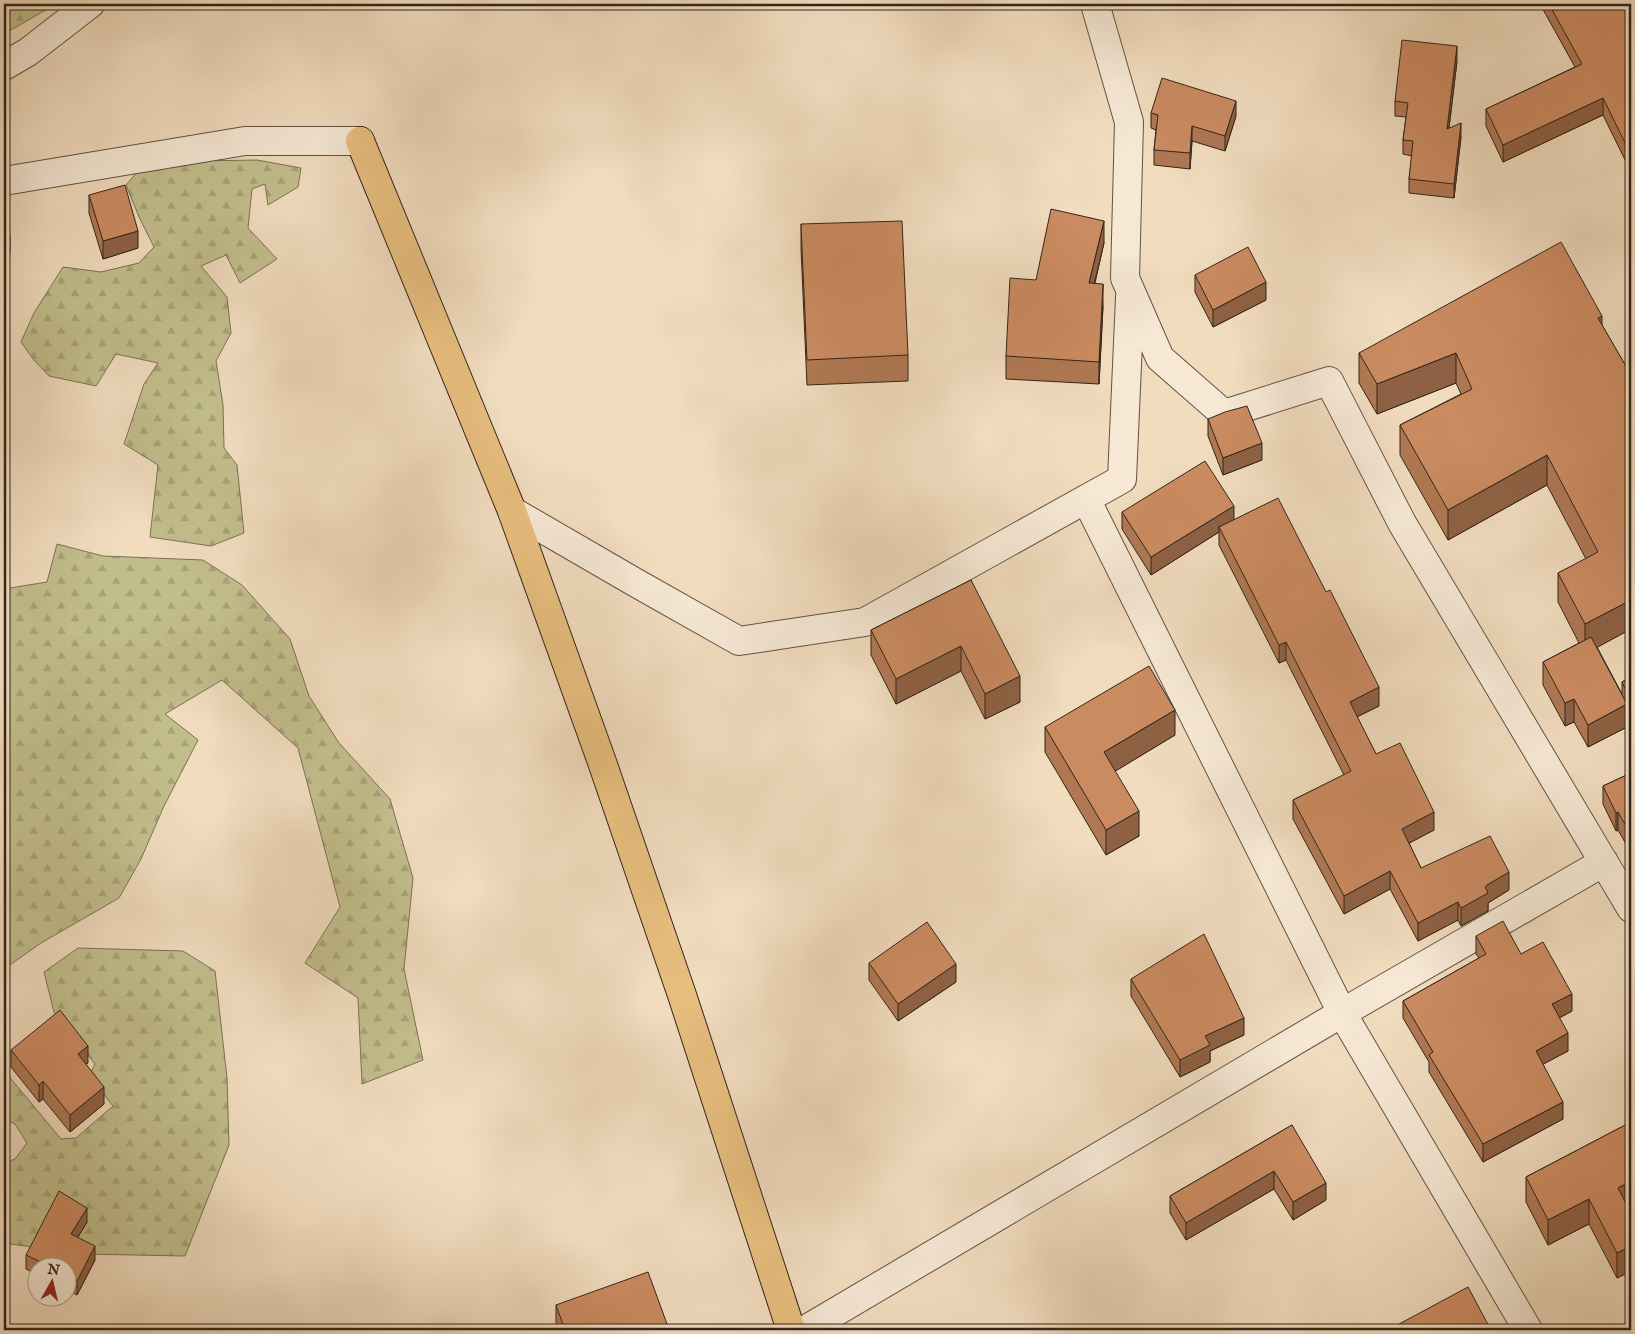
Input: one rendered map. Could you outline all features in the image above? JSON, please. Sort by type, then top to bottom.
[{"type":"main road","points":[[360,141],[512,511],[602,762],[682,995],[791,1330]]},
{"type":"street","points":[[4,66],[28,52],[90,4]]},
{"type":"street","points":[[1095,4],[1128,122],[1125,278],[1160,358],[1224,414],[1329,381],[1402,522],[1631,908]]},
{"type":"street","points":[[4,181],[245,141],[360,141]]},
{"type":"street","points":[[512,511],[739,641],[864,622],[1122,479],[1131,290]]},
{"type":"street","points":[[1086,499],[1342,1013],[1528,1330]]},
{"type":"street","points":[[805,1330],[1342,1013],[1604,862]]},
{"type":"green space","points":[[4,4],[56,4],[4,34]]},
{"type":"green space","points":[[257,160],[301,168],[298,187],[268,205],[265,184],[252,189],[248,228],[277,259],[240,283],[226,255],[201,266],[227,297],[231,333],[216,361],[223,405],[224,448],[237,465],[244,533],[211,546],[150,537],[158,465],[124,444],[144,384],[158,363],[116,354],[96,386],[49,376],[21,342],[34,313],[63,267],[101,272],[139,263],[154,247],[126,185],[139,170],[195,161]]},
{"type":"green space","points":[[57,544],[103,556],[203,560],[242,585],[290,639],[309,696],[339,743],[390,799],[413,878],[404,969],[423,1060],[362,1084],[358,998],[305,963],[340,907],[298,748],[222,680],[165,714],[198,740],[164,806],[141,859],[119,898],[41,943],[4,969],[4,589],[47,582]]},
{"type":"green space","points":[[78,948],[183,951],[215,971],[227,1078],[229,1145],[185,1256],[82,1254],[4,1243],[4,1163],[15,1159],[27,1143],[15,1124],[4,1119],[4,1065],[6,1073],[61,1139],[76,1138],[113,1106],[89,1076],[95,1064],[54,1012],[44,972]]},
{"type":"building","points":[[1549,4],[1631,4],[1631,155],[1603,98],[1503,145],[1486,109],[1582,64]]},
{"type":"building","points":[[1402,40],[1457,46],[1447,129],[1461,123],[1454,184],[1409,179],[1413,141],[1403,140],[1408,103],[1395,101]]},
{"type":"building","points":[[1162,78],[1236,101],[1225,136],[1192,126],[1190,153],[1154,150],[1158,115],[1151,113]]},
{"type":"building","points":[[125,185],[138,231],[103,241],[89,195]]},
{"type":"building","points":[[1051,209],[1104,221],[1089,283],[1103,284],[1099,362],[1006,356],[1010,278],[1036,280]]},
{"type":"building","points":[[4,212],[10,236],[4,238]]},
{"type":"building","points":[[902,221],[908,355],[807,360],[801,224]]},
{"type":"building","points":[[1561,242],[1602,316],[1598,318],[1631,375],[1631,600],[1585,624],[1558,573],[1598,552],[1547,455],[1448,510],[1400,425],[1472,389],[1456,353],[1377,384],[1359,353]]},
{"type":"building","points":[[1248,247],[1266,282],[1213,310],[1195,275]]},
{"type":"building","points":[[1247,406],[1262,443],[1223,458],[1208,419]]},
{"type":"building","points":[[1205,461],[1234,506],[1151,557],[1122,512]]},
{"type":"building","points":[[1278,498],[1326,592],[1330,590],[1379,687],[1350,702],[1376,754],[1400,743],[1434,812],[1402,829],[1421,868],[1490,836],[1509,872],[1485,887],[1488,893],[1461,908],[1458,902],[1418,923],[1390,871],[1344,896],[1293,800],[1351,771],[1286,642],[1279,645],[1219,527]]},
{"type":"building","points":[[971,580],[1020,676],[985,694],[961,646],[896,679],[871,630]]},
{"type":"building","points":[[1591,637],[1627,704],[1588,725],[1574,699],[1565,703],[1543,662]]},
{"type":"building","points":[[1149,666],[1175,710],[1104,752],[1139,811],[1106,830],[1045,727]]},
{"type":"building","points":[[1631,677],[1631,701],[1622,682]]},
{"type":"building","points":[[1631,773],[1631,835],[1618,812],[1616,813],[1603,786]]},
{"type":"building","points":[[1503,921],[1521,954],[1543,942],[1572,994],[1552,1004],[1568,1033],[1536,1051],[1563,1102],[1483,1144],[1429,1055],[1433,1052],[1403,1001],[1486,954],[1476,936]]},
{"type":"building","points":[[927,922],[956,964],[898,1004],[869,963]]},
{"type":"building","points":[[1204,934],[1244,1018],[1205,1036],[1210,1045],[1180,1060],[1131,979]]},
{"type":"building","points":[[60,1010],[88,1046],[78,1054],[104,1087],[70,1115],[43,1081],[39,1085],[11,1050]]},
{"type":"building","points":[[1631,1122],[1631,1181],[1618,1188],[1631,1213],[1631,1246],[1617,1253],[1589,1199],[1548,1220],[1526,1177]]},
{"type":"building","points":[[1292,1125],[1326,1183],[1293,1202],[1274,1171],[1186,1223],[1170,1196]]},
{"type":"building","points":[[59,1191],[87,1208],[71,1234],[95,1246],[78,1279],[78,1256],[26,1255]]},
{"type":"building","points":[[648,1272],[667,1324],[650,1330],[565,1330],[556,1305]]},
{"type":"building","points":[[1468,1287],[1491,1330],[1388,1330]]},
{"type":"building","points":[[1631,1322],[1631,1330],[1617,1330]]}]
